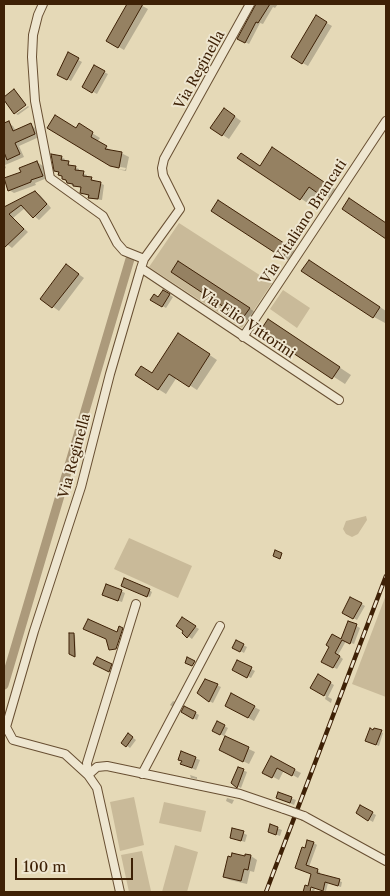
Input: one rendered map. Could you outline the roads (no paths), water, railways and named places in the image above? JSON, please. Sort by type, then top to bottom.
[{"type":"street","points":[[44,4],[38,15],[33,35],[32,57],[35,101],[50,178],[103,216],[117,243],[124,251],[141,258]]},
{"type":"street","name":"Via Reginella","points":[[120,892],[97,788],[88,775],[65,754],[13,740],[6,727],[80,487],[141,268],[141,258],[180,209],[163,176],[164,159],[250,4]]},
{"type":"street","name":"Via Vitaliano Brancati","points":[[243,337],[386,120]]},
{"type":"street","name":"Via Elio Vittorini","points":[[141,268],[340,400]]},
{"type":"street","points":[[88,775],[87,763],[136,604]]},
{"type":"street","points":[[142,774],[220,626]]},
{"type":"street","points":[[88,775],[97,767],[107,766],[240,794],[304,816],[386,861]]},
{"type":"waterway","points":[[4,685],[130,259]]},
{"type":"railway","points":[[266,892],[386,576]]}]
